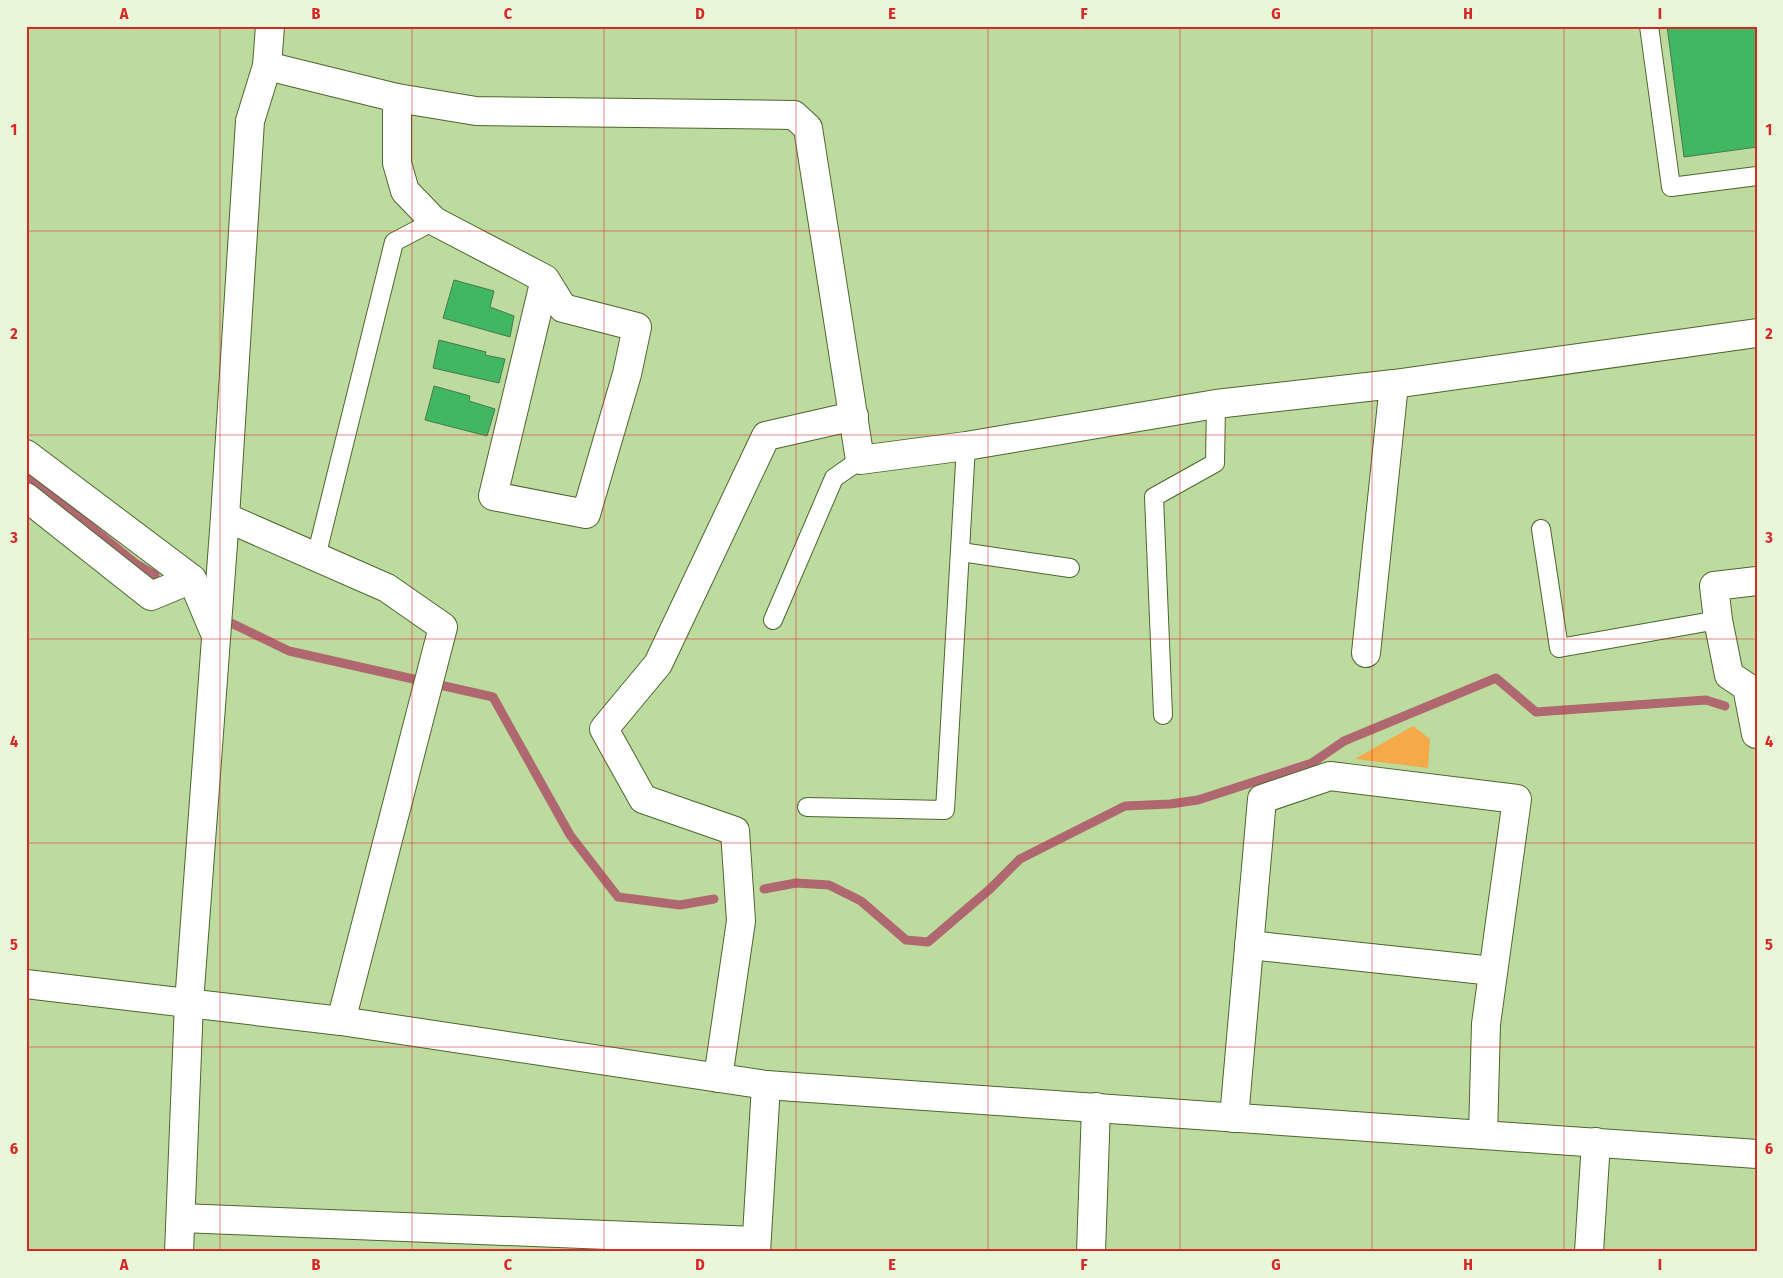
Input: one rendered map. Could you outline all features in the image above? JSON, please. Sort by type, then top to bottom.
[{"type":"street","points":[[179,1252],[189,1003],[225,518],[250,122],[267,66],[270,26]]},
{"type":"street","points":[[267,66],[396,98],[476,111],[794,114],[808,128],[860,460],[966,446],[1216,404],[1394,384],[1757,333]]},
{"type":"street","points":[[396,98],[397,163],[405,190],[434,221],[545,279],[563,308],[637,327],[627,374],[586,514],[493,496],[545,279]]},
{"type":"street","points":[[1366,652],[1394,384]]},
{"type":"street","points":[[718,1078],[741,921],[735,831],[643,799],[604,729],[658,664],[766,436],[854,416]]},
{"type":"street","points":[[26,454],[192,579],[216,636]]},
{"type":"street","points":[[26,497],[151,596],[192,579]]},
{"type":"street","points":[[225,518],[387,588],[443,627],[341,1021]]},
{"type":"street","points":[[1757,581],[1714,586],[1718,620],[1729,675],[1746,688],[1757,739]]},
{"type":"street","points":[[1234,1118],[1262,799],[1330,776],[1517,799],[1486,1024],[1484,1135]]},
{"type":"street","points":[[1249,945],[1493,972]]},
{"type":"street","points":[[26,984],[341,1021],[766,1085],[1757,1154]]},
{"type":"street","points":[[181,1218],[756,1247],[766,1085]]},
{"type":"street","points":[[1091,1252],[1096,1108]]},
{"type":"street","points":[[1589,1252],[1596,1142]]},
{"type":"lane","points":[[1649,26],[1671,187],[1757,176]]},
{"type":"lane","points":[[316,557],[394,242],[434,221]]},
{"type":"lane","points":[[1163,715],[1154,497],[1215,463],[1216,404]]},
{"type":"lane","points":[[807,807],[945,810],[966,446]]},
{"type":"lane","points":[[773,620],[834,478],[860,460]]},
{"type":"lane","points":[[1541,529],[1559,648],[1718,620]]},
{"type":"lane","points":[[961,552],[1070,568]]},
{"type":"shaded area","points":[[1413,726],[1430,739],[1428,768],[1355,759]]},
{"type":"building","points":[[1667,26],[1757,26],[1757,147],[1684,157]]},
{"type":"building","points":[[454,280],[494,291],[490,307],[514,316],[510,337],[443,318]]},
{"type":"building","points":[[439,340],[486,352],[485,355],[505,359],[499,383],[433,368]]},
{"type":"building","points":[[434,386],[470,396],[469,401],[495,409],[487,436],[425,420]]},
{"type":"waterway","points":[[26,474],[135,563],[155,575]]},
{"type":"waterway","points":[[229,622],[289,651],[493,697],[570,835],[618,897],[680,905],[714,899]]},
{"type":"waterway","points":[[764,889],[796,883],[829,885],[861,901],[906,940],[928,942],[990,889],[1020,859],[1125,806],[1170,804],[1198,800],[1312,763],[1344,741],[1496,678],[1536,712],[1706,700],[1725,706]]}]
